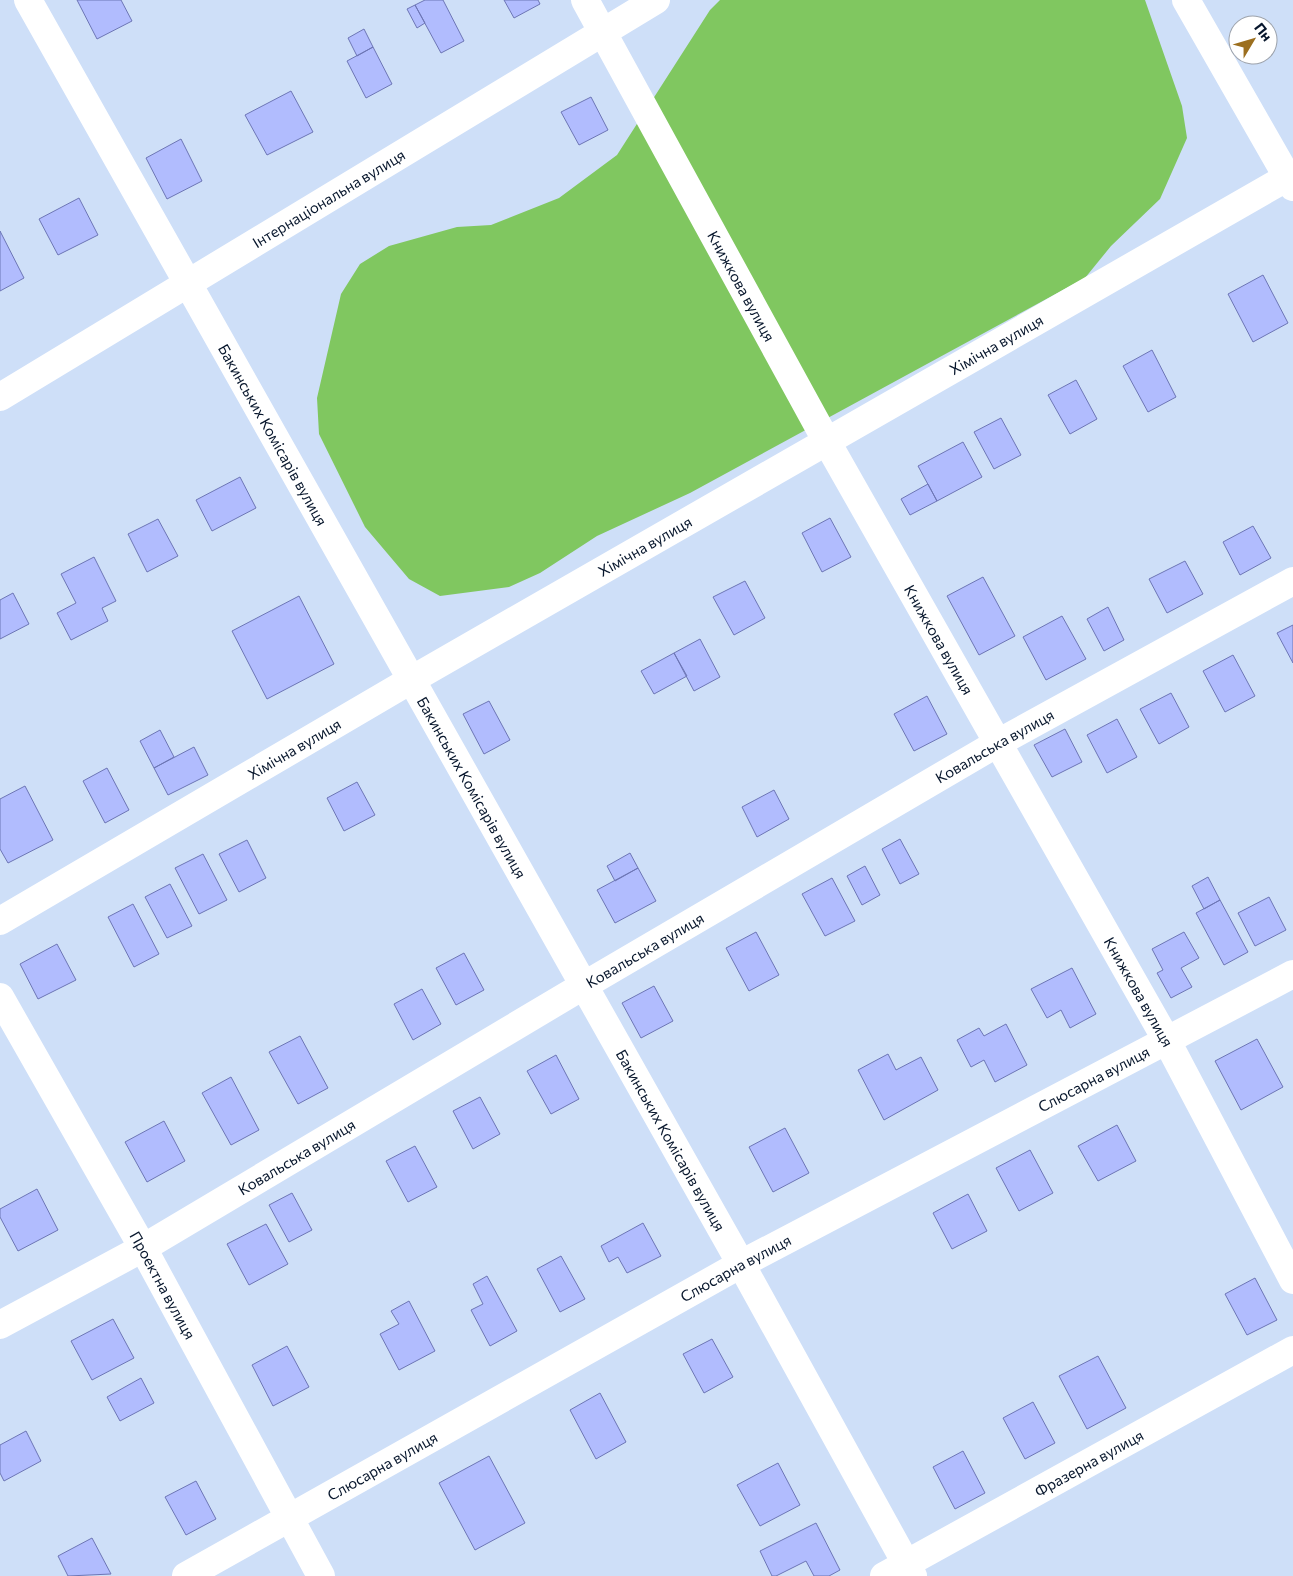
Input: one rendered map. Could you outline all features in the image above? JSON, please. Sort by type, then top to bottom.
[{"type":"street","name":"Бакинських Комісарів вулиця","points":[[28,0],[741,1264],[901,1572]]},
{"type":"street","name":"Книжкова вулиця","points":[[585,0],[827,442],[996,744],[1166,1041],[1293,1280]]},
{"type":"street","name":"Інтернаціональна вулиця","points":[[0,397],[656,0]]},
{"type":"street","points":[[1186,0],[1291,179]]},
{"type":"street","name":"Хімічна вулиця","points":[[0,921],[412,680],[1291,179]]},
{"type":"street","name":"Ковальська вулиця","points":[[0,1325],[143,1248],[583,986],[996,744],[1293,581]]},
{"type":"street","name":"Слюсарна вулиця","points":[[186,1576],[741,1264],[1293,974]]},
{"type":"street","name":"Проектна вулиця","points":[[0,997],[143,1248],[321,1576]]},
{"type":"street","name":"Фразерна вулиця","points":[[901,1572],[1293,1350]]},
{"type":"green space","points":[[720,0],[1145,0],[1182,106],[1187,138],[1160,199],[1111,246],[1085,278],[690,493],[597,536],[540,573],[509,587],[440,596],[409,579],[365,527],[319,434],[317,398],[341,294],[360,264],[389,246],[457,227],[491,225],[559,198],[617,155],[710,10]]},
{"type":"building","points":[[77,0],[121,0],[132,21],[97,39]]},
{"type":"building","points":[[425,0],[443,0],[464,41],[441,53],[415,5]]},
{"type":"building","points":[[504,0],[538,0],[540,4],[514,18]]},
{"type":"building","points":[[415,5],[425,23],[417,28],[407,9]]},
{"type":"building","points":[[364,29],[373,47],[357,56],[348,38]]},
{"type":"building","points":[[373,47],[392,84],[366,98],[347,61]]},
{"type":"building","points":[[291,91],[313,132],[267,155],[245,115]]},
{"type":"building","points":[[591,97],[608,130],[579,145],[561,112]]},
{"type":"building","points":[[181,139],[202,181],[167,199],[146,158]]},
{"type":"building","points":[[79,198],[98,235],[58,255],[39,219]]},
{"type":"building","points":[[0,231],[24,278],[0,291]]},
{"type":"building","points":[[1263,275],[1288,323],[1253,342],[1228,294]]},
{"type":"building","points":[[1152,350],[1176,397],[1148,412],[1123,366]]},
{"type":"building","points":[[1076,380],[1097,419],[1070,434],[1048,395]]},
{"type":"building","points":[[1001,418],[1021,455],[994,469],[974,432]]},
{"type":"building","points":[[963,442],[982,477],[937,501],[918,466]]},
{"type":"building","points":[[240,477],[256,508],[212,531],[196,500]]},
{"type":"building","points":[[928,484],[937,501],[910,515],[901,499]]},
{"type":"building","points":[[830,518],[851,557],[822,572],[802,533]]},
{"type":"building","points":[[158,519],[178,556],[147,572],[128,534]]},
{"type":"building","points":[[1253,526],[1271,558],[1240,575],[1223,542]]},
{"type":"building","points":[[94,557],[116,601],[102,608],[108,621],[71,640],[57,613],[76,603],[61,574]]},
{"type":"building","points":[[1185,561],[1203,594],[1167,613],[1149,579]]},
{"type":"building","points":[[983,577],[1015,636],[979,655],[947,596]]},
{"type":"building","points":[[745,581],[765,618],[734,635],[713,597]]},
{"type":"building","points":[[13,593],[29,624],[0,639],[0,600]]},
{"type":"building","points":[[299,596],[334,664],[267,699],[232,631]]},
{"type":"building","points":[[1108,607],[1124,640],[1104,651],[1087,619]]},
{"type":"building","points":[[1062,616],[1086,659],[1046,680],[1023,637]]},
{"type":"building","points":[[1293,625],[1293,663],[1277,633]]},
{"type":"building","points":[[700,639],[720,677],[694,691],[674,653]]},
{"type":"building","points":[[674,653],[687,676],[654,694],[641,671]]},
{"type":"building","points":[[1233,655],[1255,696],[1225,712],[1203,671]]},
{"type":"building","points":[[1171,693],[1189,727],[1159,744],[1140,709]]},
{"type":"building","points":[[927,696],[947,734],[914,751],[894,714]]},
{"type":"building","points":[[489,701],[510,740],[484,754],[463,714]]},
{"type":"building","points":[[1117,719],[1137,757],[1107,773],[1087,735]]},
{"type":"building","points":[[1065,729],[1082,762],[1052,777],[1034,745]]},
{"type":"building","points":[[160,730],[174,757],[154,768],[140,741]]},
{"type":"building","points":[[194,747],[208,775],[168,795],[154,768]]},
{"type":"building","points":[[107,768],[129,810],[105,823],[83,781]]},
{"type":"building","points":[[357,782],[375,815],[344,831],[327,798]]},
{"type":"building","points":[[25,786],[53,840],[8,863],[0,849],[0,799]]},
{"type":"building","points":[[774,790],[789,819],[757,837],[742,807]]},
{"type":"building","points":[[900,839],[919,874],[900,884],[882,849]]},
{"type":"building","points":[[247,840],[266,878],[239,892],[219,854]]},
{"type":"building","points":[[630,853],[638,868],[615,881],[607,866]]},
{"type":"building","points":[[203,854],[227,900],[199,914],[175,868]]},
{"type":"building","points":[[865,866],[880,895],[862,905],[847,876]]},
{"type":"building","points":[[638,868],[656,901],[615,923],[597,890]]},
{"type":"building","points":[[1208,877],[1220,900],[1204,909],[1192,886]]},
{"type":"building","points":[[832,878],[855,921],[825,936],[802,894]]},
{"type":"building","points":[[170,884],[192,926],[167,938],[145,897]]},
{"type":"building","points":[[1269,897],[1286,930],[1255,946],[1238,913]]},
{"type":"building","points":[[1220,900],[1248,952],[1224,965],[1196,913]]},
{"type":"building","points":[[133,904],[159,954],[134,967],[108,917]]},
{"type":"building","points":[[756,932],[779,975],[749,991],[726,948]]},
{"type":"building","points":[[1184,932],[1199,958],[1181,968],[1192,987],[1171,998],[1157,973],[1163,970],[1152,949]]},
{"type":"building","points":[[57,944],[76,980],[38,999],[20,964]]},
{"type":"building","points":[[464,953],[484,990],[456,1005],[436,968]]},
{"type":"building","points":[[1072,968],[1096,1014],[1070,1028],[1061,1010],[1047,1018],[1031,989]]},
{"type":"building","points":[[654,986],[673,1021],[641,1038],[622,1003]]},
{"type":"building","points":[[422,989],[441,1024],[413,1040],[394,1004]]},
{"type":"building","points":[[1006,1024],[1027,1065],[995,1082],[984,1060],[971,1067],[957,1040],[979,1028],[984,1036]]},
{"type":"building","points":[[300,1036],[328,1088],[298,1104],[269,1052]]},
{"type":"building","points":[[1257,1039],[1283,1087],[1241,1110],[1215,1061]]},
{"type":"building","points":[[888,1054],[896,1070],[921,1057],[938,1090],[884,1120],[858,1070]]},
{"type":"building","points":[[556,1055],[579,1099],[551,1114],[527,1071]]},
{"type":"building","points":[[231,1077],[259,1130],[231,1145],[202,1093]]},
{"type":"building","points":[[480,1097],[500,1134],[473,1149],[453,1111]]},
{"type":"building","points":[[164,1121],[185,1161],[147,1182],[125,1142]]},
{"type":"building","points":[[1117,1125],[1136,1161],[1098,1181],[1078,1146]]},
{"type":"building","points":[[785,1128],[809,1173],[773,1192],[749,1147]]},
{"type":"building","points":[[415,1146],[437,1187],[408,1202],[386,1161]]},
{"type":"building","points":[[1030,1150],[1053,1193],[1019,1211],[996,1168]]},
{"type":"building","points":[[37,1189],[58,1230],[18,1251],[0,1217],[0,1209]]},
{"type":"building","points":[[292,1193],[312,1230],[289,1242],[269,1205]]},
{"type":"building","points":[[968,1194],[987,1231],[952,1249],[933,1213]]},
{"type":"building","points":[[643,1223],[661,1256],[627,1273],[618,1257],[609,1262],[601,1246]]},
{"type":"building","points":[[266,1224],[288,1264],[249,1285],[227,1244]]},
{"type":"building","points":[[561,1256],[585,1299],[560,1312],[537,1269]]},
{"type":"building","points":[[487,1276],[517,1331],[490,1346],[471,1310],[483,1304],[473,1284]]},
{"type":"building","points":[[1255,1278],[1277,1320],[1247,1335],[1225,1294]]},
{"type":"building","points":[[409,1301],[435,1351],[399,1370],[380,1334],[399,1324],[391,1311]]},
{"type":"building","points":[[113,1319],[134,1358],[92,1380],[71,1341]]},
{"type":"building","points":[[712,1339],[733,1377],[704,1393],[683,1354]]},
{"type":"building","points":[[287,1346],[309,1387],[273,1406],[252,1365]]},
{"type":"building","points":[[1098,1356],[1126,1408],[1087,1429],[1059,1376]]},
{"type":"building","points":[[141,1378],[154,1403],[120,1421],[107,1397]]},
{"type":"building","points":[[600,1393],[626,1442],[596,1459],[570,1410]]},
{"type":"building","points":[[1033,1402],[1055,1443],[1025,1459],[1003,1418]]},
{"type":"building","points":[[26,1431],[41,1461],[4,1481],[0,1473],[0,1445]]},
{"type":"building","points":[[963,1451],[985,1493],[955,1509],[933,1467]]},
{"type":"building","points":[[489,1456],[525,1523],[475,1550],[439,1483]]},
{"type":"building","points":[[778,1463],[800,1505],[760,1526],[737,1485]]},
{"type":"building","points":[[196,1481],[216,1519],[186,1535],[165,1497]]},
{"type":"building","points":[[816,1523],[840,1570],[829,1576],[814,1576],[806,1561],[776,1576],[772,1576],[760,1551]]},
{"type":"building","points":[[92,1538],[111,1574],[68,1576],[58,1556]]}]
